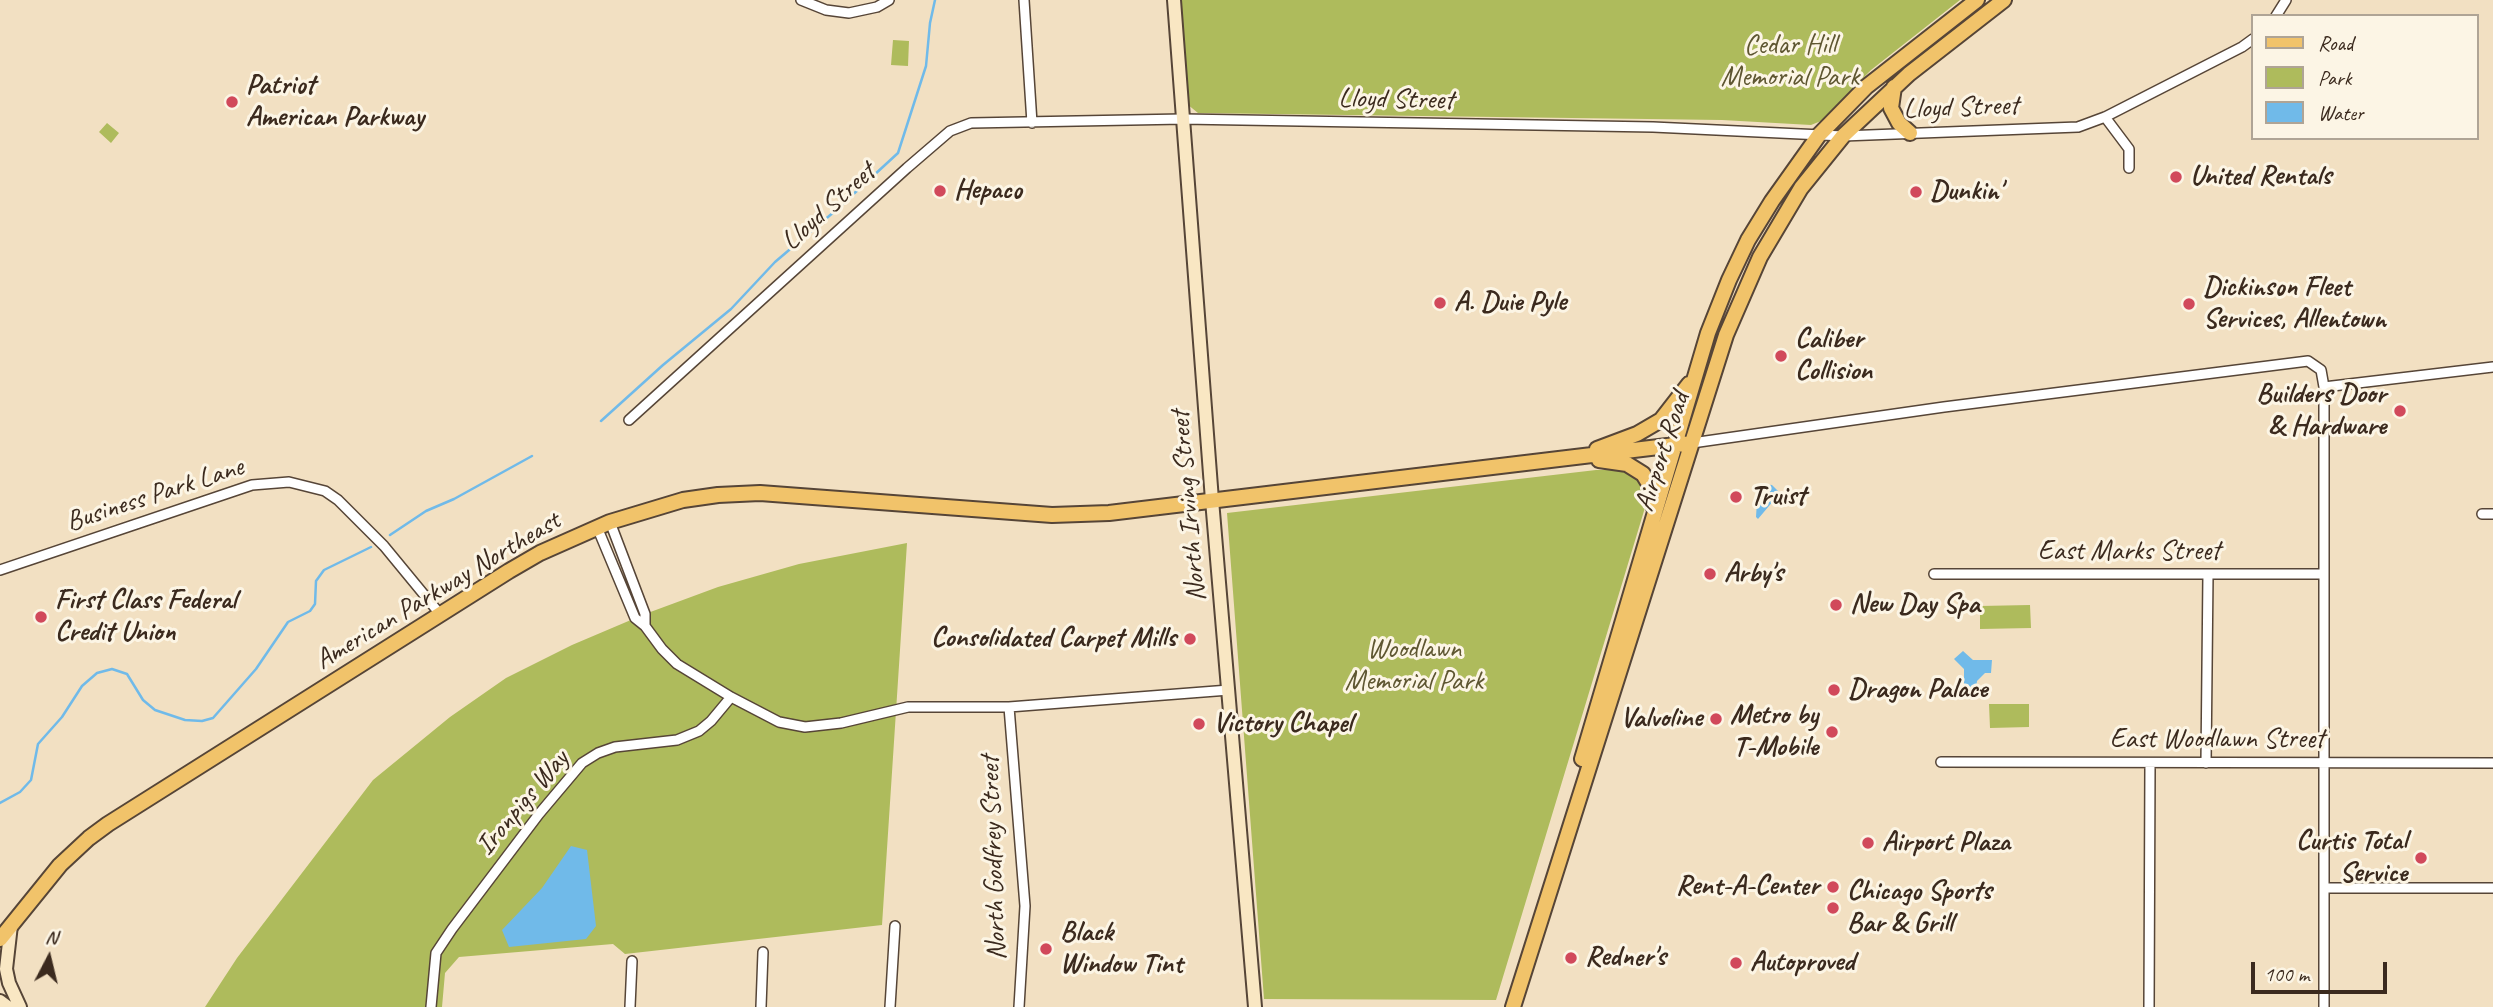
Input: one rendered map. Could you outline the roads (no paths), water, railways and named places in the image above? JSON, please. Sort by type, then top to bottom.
[{"type":"main road","name":"Airport Road","points":[[1504,1007],[1584,752],[1708,333],[1729,280],[1748,240],[1772,201],[1819,135],[1866,88],[1977,0]]},
{"type":"main road","name":"Airport Road","points":[[1513,1007],[1730,325],[1760,257],[1801,188],[1843,136],[1894,88],[2004,0]]},
{"type":"main road","points":[[1894,88],[1891,108],[1899,123],[1910,133]]},
{"type":"main road","points":[[1576,457],[1637,434],[1661,420],[1697,373]]},
{"type":"main road","points":[[1576,457],[1692,443]]},
{"type":"main road","points":[[1576,457],[1627,464],[1639,470],[1650,482],[1655,513]]},
{"type":"main road","name":"American Parkway Northeast","points":[[0,939],[46,880],[89,838],[440,614],[540,553],[603,524],[683,500],[760,493],[1052,515],[1109,513],[1576,457]]},
{"type":"street","points":[[801,0],[826,10],[849,13],[870,9],[889,0]]},
{"type":"street","points":[[1024,0],[1032,122]]},
{"type":"street","name":"North Irving Street","points":[[1174,0],[1212,500],[1255,1007]]},
{"type":"street","name":"Lloyd Street","points":[[629,420],[906,168],[950,131],[971,123],[1184,119],[1653,127],[1843,136],[2078,127],[2105,117],[2252,40]]},
{"type":"street","points":[[2105,117],[2129,149],[2129,168]]},
{"type":"street","points":[[1692,443],[2308,361],[2321,370],[2324,387],[2324,1007]]},
{"type":"street","points":[[2324,387],[2493,367]]},
{"type":"street","name":"Business Park Lane","points":[[0,570],[252,485],[289,482],[324,491],[338,500],[384,546],[440,614]]},
{"type":"street","points":[[2482,514],[2493,514]]},
{"type":"street","points":[[603,524],[635,618],[677,664],[779,722],[805,727],[841,723],[908,707],[1009,707],[1229,690]]},
{"type":"street","points":[[603,524],[645,614],[645,626]]},
{"type":"street","name":"East Marks Street","points":[[1934,574],[2324,574]]},
{"type":"street","points":[[2206,763],[2208,574]]},
{"type":"street","name":"Ironpigs Way","points":[[431,1007],[436,953],[582,762],[615,747],[677,740],[699,731],[731,697]]},
{"type":"street","name":"North Godfrey Street","points":[[1009,707],[1025,906],[1019,1007]]},
{"type":"street","name":"East Woodlawn Street","points":[[1941,762],[2493,764]]},
{"type":"street","points":[[2149,1007],[2150,763]]},
{"type":"street","points":[[2324,888],[2493,888]]},
{"type":"street","points":[[11,925],[6,969],[20,1007]]},
{"type":"street","points":[[890,1007],[895,926]]},
{"type":"street","points":[[761,1007],[763,952]]},
{"type":"street","points":[[630,1007],[632,961]]},
{"type":"street","points":[[0,1001],[8,1007]]},
{"type":"water","points":[[1758,485],[1772,485],[1780,493],[1758,519]]},
{"type":"water","points":[[1963,651],[1973,660],[1992,660],[1991,673],[1985,673],[1977,681],[1976,689],[1964,688],[1964,669],[1954,659]]},
{"type":"water","points":[[571,846],[587,850],[596,926],[586,939],[509,947],[502,930],[542,888]]},
{"type":"waterway","points":[[601,421],[731,309],[775,262],[898,153],[926,66],[935,0]]},
{"type":"waterway","points":[[390,535],[426,511],[454,499],[532,456]]},
{"type":"waterway","points":[[0,803],[20,792],[31,780],[38,744],[62,717],[82,686],[97,673],[112,669],[127,674],[143,700],[155,710],[185,720],[202,721],[213,718],[256,669],[288,622],[310,611],[315,604],[316,581],[324,570],[371,547]]},
{"type":"place","name":"Patriot American Parkway","points":[[232,102]]},
{"type":"place","name":"United Rentals","points":[[2176,177]]},
{"type":"place","name":"Hepaco","points":[[940,191]]},
{"type":"place","name":"Dunkin'","points":[[1916,192]]},
{"type":"place","name":"A. Duie Pyle","points":[[1440,303]]},
{"type":"place","name":"Dickinson Fleet Services, Allentown","points":[[2189,304]]},
{"type":"place","name":"Caliber Collision","points":[[1781,356]]},
{"type":"place","name":"Builders Door & Hardware","points":[[2400,411]]},
{"type":"place","name":"Truist","points":[[1736,497]]},
{"type":"place","name":"Arby's","points":[[1710,574]]},
{"type":"place","name":"New Day Spa","points":[[1836,605]]},
{"type":"place","name":"First Class Federal Credit Union","points":[[41,617]]},
{"type":"place","name":"Consolidated Carpet Mills","points":[[1190,639]]},
{"type":"place","name":"Dragon Palace","points":[[1834,690]]},
{"type":"place","name":"Valvoline","points":[[1716,719]]},
{"type":"place","name":"Victory Chapel","points":[[1199,724]]},
{"type":"place","name":"Metro by T-Mobile","points":[[1832,732]]},
{"type":"place","name":"Airport Plaza","points":[[1868,843]]},
{"type":"place","name":"Curtis Total Service","points":[[2421,858]]},
{"type":"place","name":"Rent-A-Center","points":[[1833,887]]},
{"type":"place","name":"Chicago Sports Bar & Grill","points":[[1833,908]]},
{"type":"place","name":"Black Window Tint","points":[[1046,949]]},
{"type":"place","name":"Redner's","points":[[1571,958]]},
{"type":"place","name":"Autoproved","points":[[1736,963]]},
{"type":"park label","name":"Cedar Hill Memorial Park","points":[[1790,62]]},
{"type":"park label","name":"Woodlawn Memorial Park","points":[[1414,666]]}]
